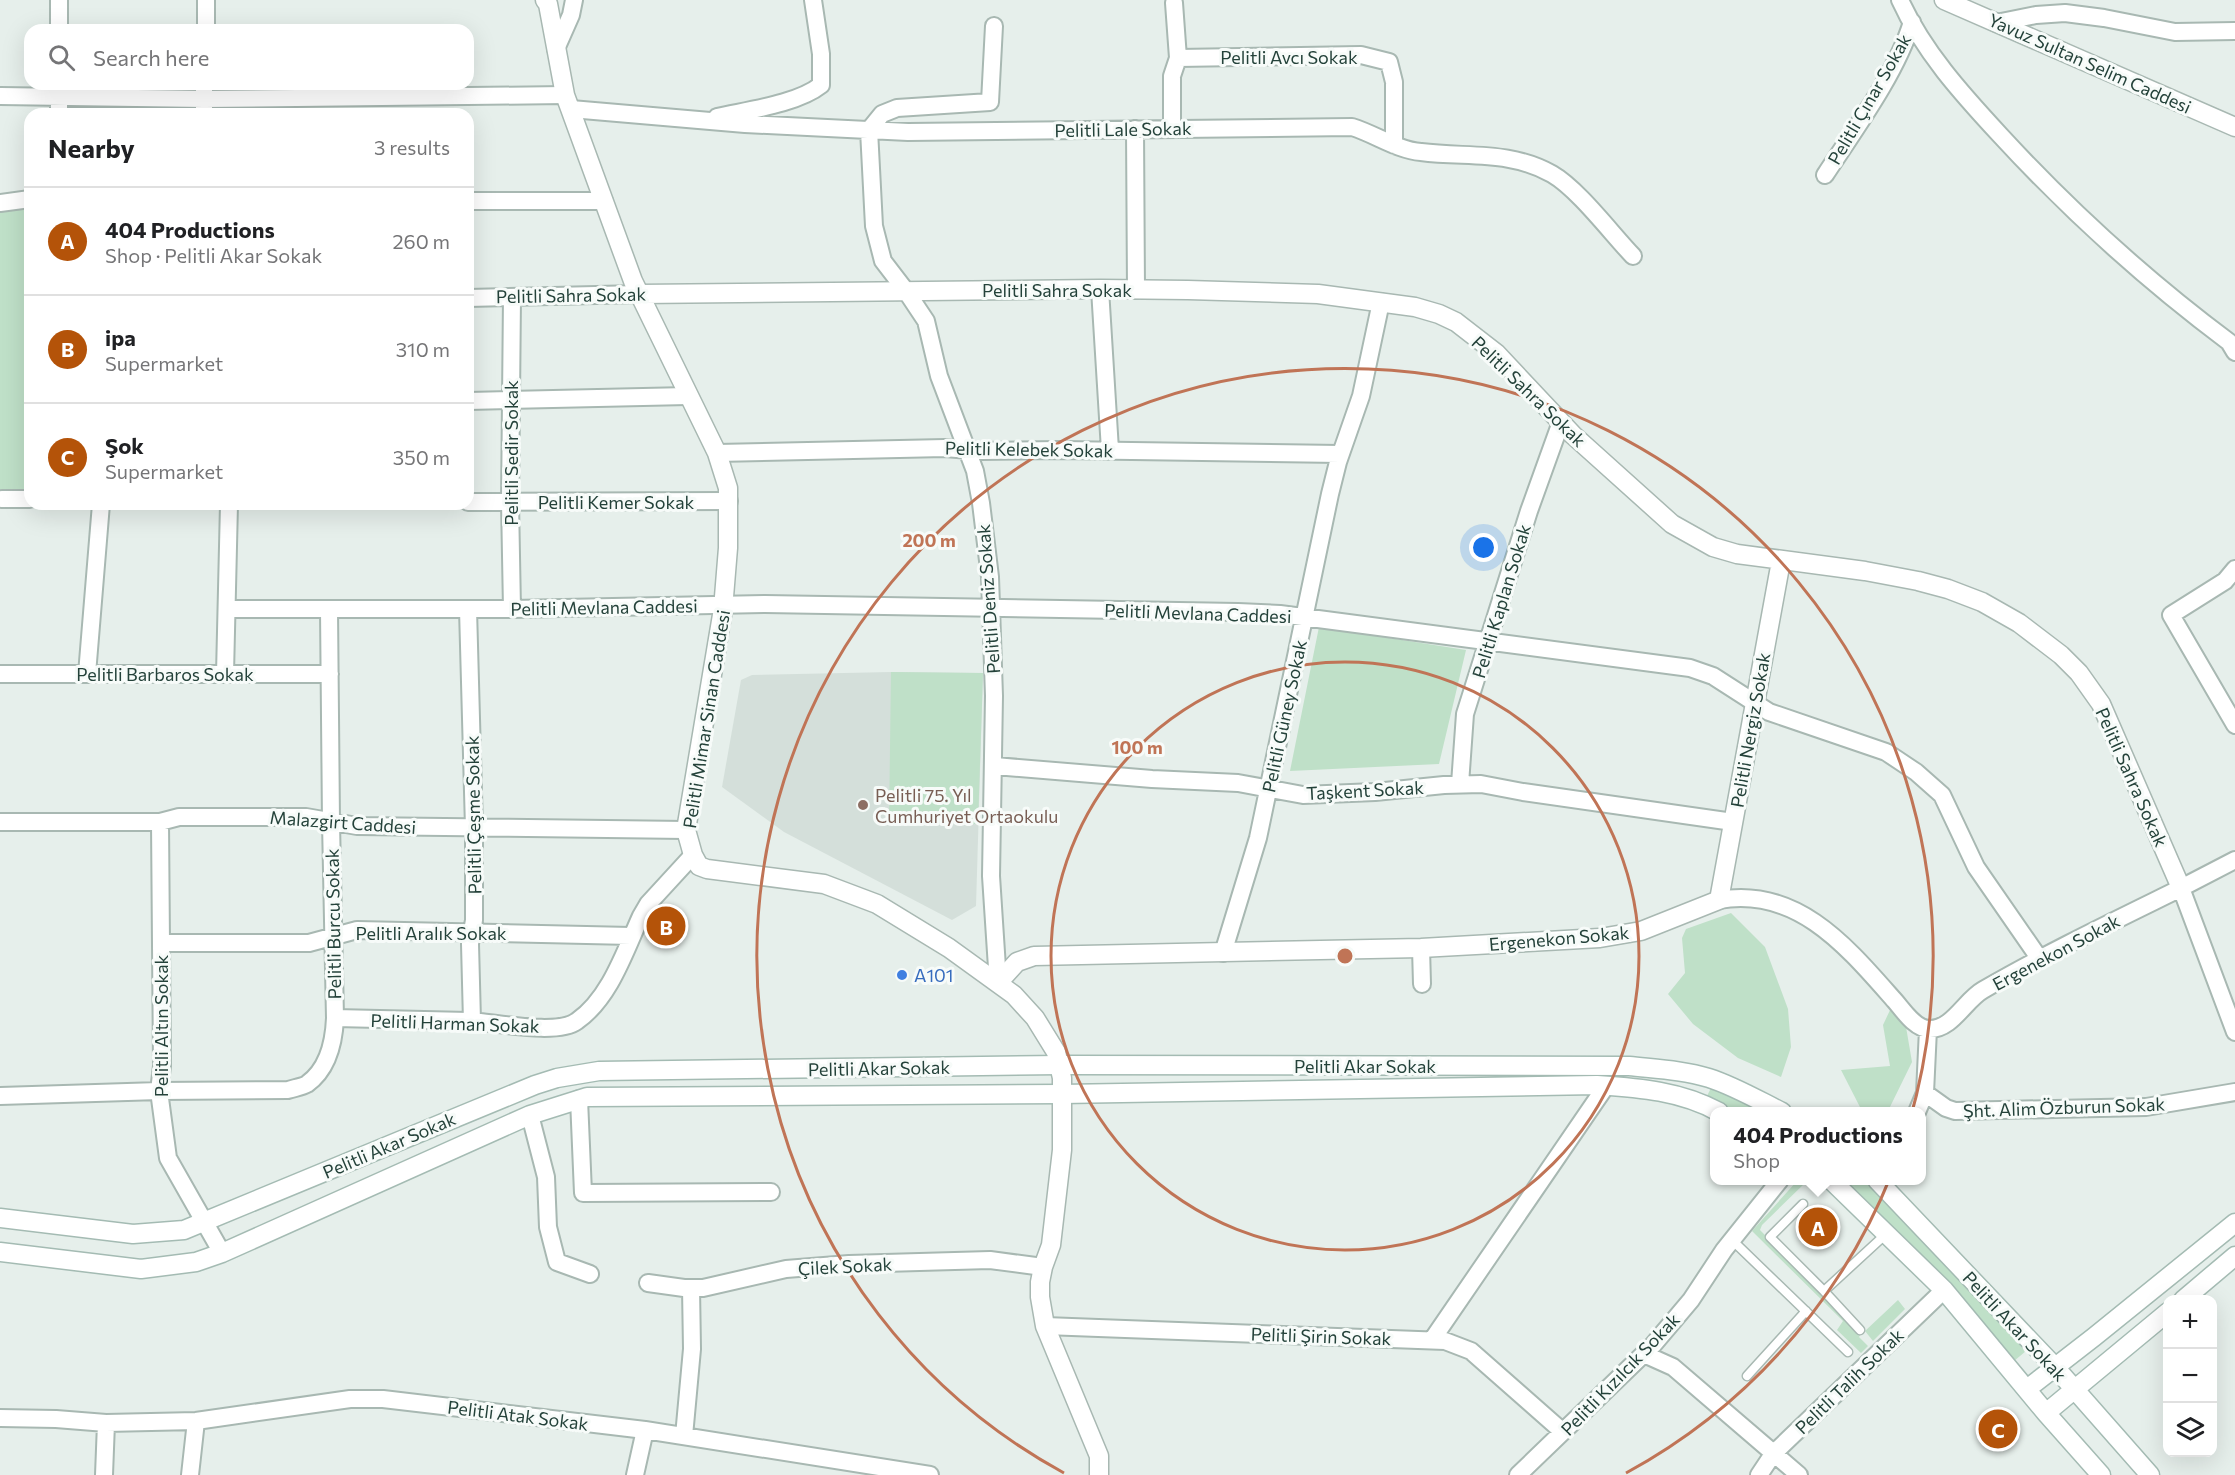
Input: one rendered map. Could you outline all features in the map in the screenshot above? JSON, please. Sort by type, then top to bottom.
[{"type":"street","points":[[59,0],[59,24]]},
{"type":"street","points":[[206,0],[206,24]]},
{"type":"street","name":"Pelitli Mimar Sinan Caddesi","points":[[545,0],[568,102],[603,201],[640,294],[726,476],[729,501],[728,548],[723,605],[686,830],[693,855],[699,866],[707,869],[824,884],[877,904],[949,948],[1024,1004],[1056,1052],[1060,1065],[1062,1094],[1062,1150],[1051,1245],[1043,1267],[1040,1297],[1045,1326],[1099,1456],[1099,1475]]},
{"type":"street","points":[[556,49],[574,0]]},
{"type":"street","points":[[705,121],[794,99],[810,93],[821,85],[821,54],[813,0]]},
{"type":"street","points":[[1900,0],[1949,80],[2048,187],[2131,265],[2229,342],[2235,352]]},
{"type":"street","name":"Yavuz Sultan Selim Caddesi","points":[[1944,0],[1972,6],[1996,23],[2235,127]]},
{"type":"street","points":[[1172,129],[1172,76],[1178,58],[1174,3]]},
{"type":"street","points":[[1996,23],[2036,15],[2065,13],[2082,7],[2175,32],[2235,31]]},
{"type":"street","name":"Pelitli Çınar Sokak","points":[[1825,175],[1905,43],[1912,22]]},
{"type":"street","points":[[869,130],[882,114],[897,108],[990,102],[994,26]]},
{"type":"street","name":"Pelitli Avcı Sokak","points":[[1178,58],[1361,55],[1389,62],[1394,82],[1394,145]]},
{"type":"street","name":"Pelitli Lale Sokak","points":[[0,96],[568,102],[705,121],[869,130],[1352,127],[1374,134],[1394,145],[1419,152],[1513,158],[1552,174],[1568,185],[1633,256]]},
{"type":"street","points":[[1135,129],[1136,290]]},
{"type":"street","name":"Pelitli Deniz Sokak","points":[[869,130],[874,226],[883,261],[926,321],[939,376],[975,471],[981,503],[990,577],[995,766],[992,876],[998,983]]},
{"type":"street","points":[[0,203],[24,200]]},
{"type":"street","points":[[474,201],[603,201]]},
{"type":"street","points":[[1100,289],[1110,450]]},
{"type":"street","name":"Pelitli Sahra Sokak","points":[[474,298],[1100,289],[1318,294],[1381,302],[1439,314],[1456,322],[1496,353],[1561,422],[1672,524],[1713,547],[1737,554],[1781,561],[1865,571],[1948,589],[1982,602],[2010,618],[2061,655],[2079,673],[2101,704],[2181,888]]},
{"type":"street","name":"Pelitli Sedir Sokak","points":[[512,297],[510,502],[512,609]]},
{"type":"street","name":"Pelitli Güney Sokak","points":[[1223,953],[1258,838],[1330,494],[1340,454],[1361,396],[1381,302]]},
{"type":"street","points":[[474,401],[688,396]]},
{"type":"street","name":"Pelitli Kaplan Sokak","points":[[1460,784],[1465,714],[1529,512],[1561,422]]},
{"type":"street","name":"Pelitli Kelebek Sokak","points":[[717,453],[945,448],[1340,454]]},
{"type":"street","points":[[2,499],[24,500]]},
{"type":"street","name":"Pelitli Kemer Sokak","points":[[474,502],[729,501]]},
{"type":"street","points":[[87,674],[101,510]]},
{"type":"street","points":[[225,674],[229,510]]},
{"type":"street","name":"Pelitli Nergiz Sokak","points":[[1719,900],[1781,561]]},
{"type":"street","points":[[2235,569],[2225,581],[2171,615],[2235,725]]},
{"type":"street","name":"Pelitli Mevlana Caddesi","points":[[227,609],[512,609],[723,605],[1238,612],[1305,617],[1690,668],[1713,676],[1769,712],[1886,752],[1916,772],[1942,795],[1976,867],[2039,957]]},
{"type":"street","name":"Pelitli Çeşme Sokak","points":[[468,609],[474,828],[474,920],[470,944],[472,1021]]},
{"type":"street","name":"Pelitli Burcu Sokak","points":[[159,1091],[288,1090],[306,1085],[320,1071],[328,1055],[334,1037],[335,1018],[329,610]]},
{"type":"street","name":"Pelitli Barbaros Sokak","points":[[0,674],[330,674]]},
{"type":"street","name":"Taşkent Sokak","points":[[995,766],[1152,779],[1238,783],[1303,795],[1481,784],[1734,822]]},
{"type":"street","name":"Malazgirt Caddesi","points":[[0,822],[160,822],[179,817],[295,817],[357,826],[686,830]]},
{"type":"street","name":"Pelitli Altın Sokak","points":[[160,822],[162,1066],[159,1091],[168,1158],[222,1253]]},
{"type":"street","points":[[631,936],[648,904],[693,855]]},
{"type":"street","name":"Ergenekon Sokak","points":[[998,983],[1017,962],[1034,956],[1421,948],[1610,936],[1641,931],[1719,900],[1734,897],[1770,901],[1788,906],[1812,920],[1862,963],[1910,1018],[1921,1027],[1928,1029],[1938,1028],[1946,1023],[1978,993],[2039,957],[2235,860]]},
{"type":"street","points":[[2181,888],[2235,1032]]},
{"type":"street","name":"Pelitli Aralık Sokak","points":[[161,943],[309,943],[357,930],[631,936]]},
{"type":"street","name":"Pelitli Harman Sokak","points":[[335,1018],[472,1021],[535,1027],[575,1023],[602,996],[631,936]]},
{"type":"street","points":[[1421,948],[1422,984]]},
{"type":"street","points":[[1919,1107],[1925,1093],[1928,1029]]},
{"type":"street","name":"Pelitli Akar Sokak","points":[[0,1218],[133,1234],[184,1230],[535,1084],[599,1071],[1060,1065],[1629,1066],[1707,1078],[1726,1084],[1772,1107]]},
{"type":"street","points":[[1432,1340],[1606,1086]]},
{"type":"street","name":"Pelitli Akar Sokak","points":[[0,1252],[141,1269],[196,1262],[222,1253],[530,1115],[579,1099],[621,1096],[1062,1094],[1606,1086],[1647,1089],[1678,1095],[1710,1108]]},
{"type":"street","points":[[0,1096],[159,1091]]},
{"type":"street","name":"Şht. Alim Özburun Sokak","points":[[1925,1093],[1946,1108],[1955,1111],[2146,1107],[2235,1092]]},
{"type":"street","points":[[579,1099],[583,1193],[771,1192]]},
{"type":"street","points":[[530,1115],[546,1177],[548,1227],[557,1262],[590,1274]]},
{"type":"street","name":"Pelitli Kızılcık Sokak","points":[[1518,1475],[1644,1353],[1691,1300],[1732,1240],[1776,1185]]},
{"type":"street","name":"Pelitli Akar Sokak","points":[[1836,1185],[1944,1290],[2046,1413],[2101,1475]]},
{"type":"street","name":"Pelitli Akar Sokak","points":[[1881,1185],[2054,1366],[2150,1475]]},
{"type":"street","points":[[2026,1389],[2094,1338],[2235,1223]]},
{"type":"street","points":[[2188,1295],[2235,1256]]},
{"type":"street","name":"Çilek Sokak","points":[[648,1283],[703,1288],[786,1269],[849,1264],[990,1260],[1043,1267]]},
{"type":"street","points":[[684,1436],[692,1348],[691,1288]]},
{"type":"street","name":"Pelitli Talih Sokak","points":[[1759,1475],[1773,1454],[1944,1290]]},
{"type":"street","points":[[2046,1413],[2163,1316]]},
{"type":"street","name":"Pelitli Şirin Sokak","points":[[1045,1326],[1445,1341],[1471,1351],[1563,1432]]},
{"type":"street","points":[[1644,1353],[1673,1367],[1799,1475]]},
{"type":"street","name":"Pelitli Atak Sokak","points":[[0,1419],[56,1419],[105,1423],[196,1421],[350,1399],[383,1399],[645,1430],[930,1475]]},
{"type":"street","points":[[190,1475],[196,1421]]},
{"type":"street","points":[[104,1475],[105,1423]]},
{"type":"street","points":[[635,1475],[645,1430]]},
{"type":"lane","points":[[1803,1204],[1770,1237],[1860,1330]]},
{"type":"lane","points":[[1824,1291],[1886,1234]]},
{"type":"lane","points":[[1732,1240],[1848,1352]]},
{"type":"lane","points":[[1747,1376],[1806,1311]]},
{"type":"shaded area","name":"Pelitli 75. Yıl Cumhuriyet Ortaokulu","points":[[983,673],[976,906],[952,920],[784,832],[722,787],[741,680],[752,675]]},
{"type":"green space","points":[[0,193],[24,194],[24,492],[0,492]]},
{"type":"green space","points":[[1319,627],[1466,650],[1439,764],[1290,771]]},
{"type":"green space","points":[[891,672],[983,673],[978,824],[889,823]]},
{"type":"green space","points":[[1731,913],[1765,947],[1788,1009],[1791,1047],[1781,1077],[1738,1058],[1693,1024],[1668,994],[1685,973],[1682,938],[1686,929]]},
{"type":"green space","points":[[1891,1008],[1905,1021],[1912,1062],[1890,1107],[1860,1107],[1841,1070],[1890,1066],[1883,1025]]},
{"type":"green space","points":[[1715,1080],[1774,1107],[1710,1107],[1703,1104]]},
{"type":"green space","points":[[1793,1185],[1803,1185],[1762,1225],[1760,1230],[1861,1334],[1859,1337],[1868,1346],[1861,1353],[1837,1330],[1843,1321],[1752,1231]]},
{"type":"green space","points":[[1832,1185],[1872,1185],[2032,1346],[2008,1366]]},
{"type":"green space","points":[[1898,1300],[1905,1309],[1873,1341],[1865,1331]]},
{"type":"place","name":"Pelitli 75. Yıl Cumhuriyet Ortaokulu","points":[[863,805]]},
{"type":"place","name":"ipa","points":[[666,926]]},
{"type":"place","name":"A101","points":[[902,975]]},
{"type":"place","name":"404 Productions","points":[[1818,1227]]},
{"type":"place","name":"Şok","points":[[1998,1429]]}]
